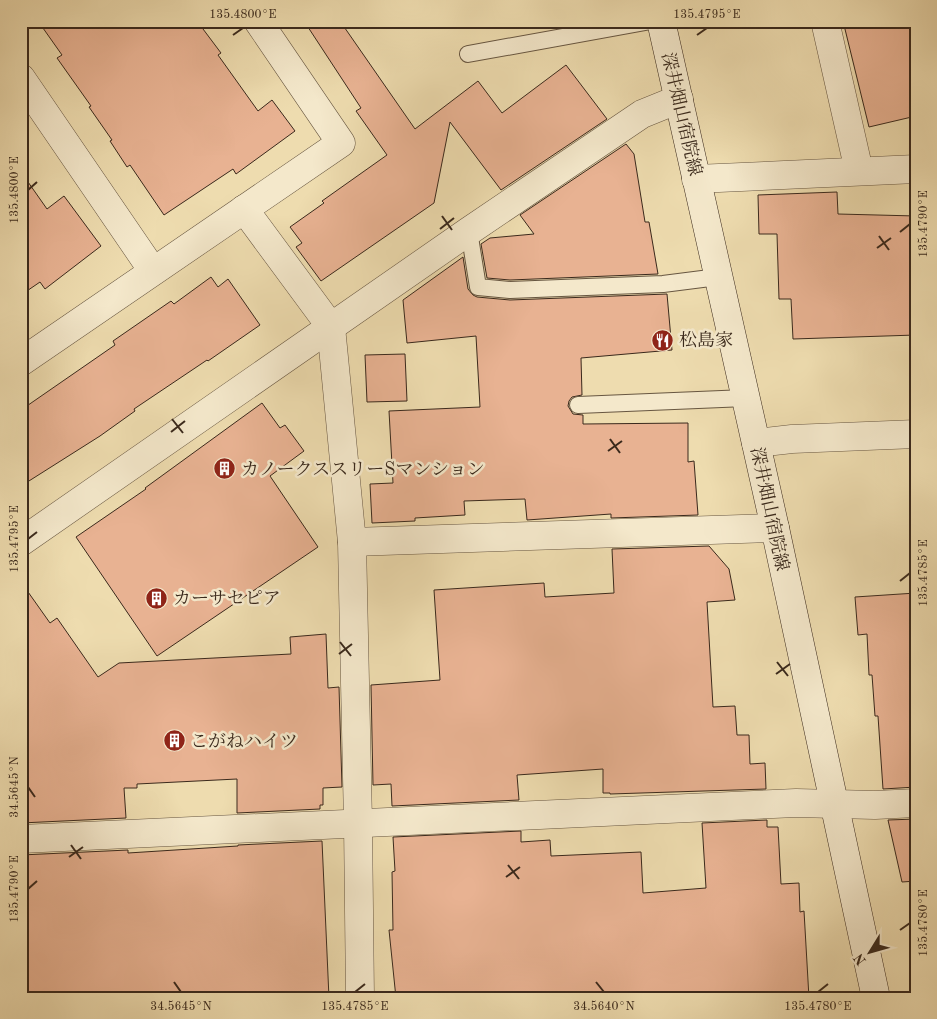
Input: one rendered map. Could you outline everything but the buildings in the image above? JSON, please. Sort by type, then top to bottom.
[{"type":"street","points":[[21,362],[341,143],[258,21]]},
{"type":"street","name":"深井畑山宿院線","points":[[661,21],[775,528],[876,998]]},
{"type":"street","points":[[824,21],[859,171]]},
{"type":"street","points":[[21,78],[153,272]]},
{"type":"street","points":[[21,542],[642,114],[678,99]]},
{"type":"street","points":[[696,179],[916,168]]},
{"type":"street","points":[[244,209],[331,327],[352,542],[360,998]]},
{"type":"street","points":[[756,444],[792,439],[916,435]]},
{"type":"street","points":[[352,542],[775,528]]},
{"type":"street","points":[[21,839],[796,803],[875,805],[916,803]]},
{"type":"lane","points":[[468,54],[651,21]]},
{"type":"lane","points":[[470,231],[478,287],[510,290],[663,284],[718,277]]},
{"type":"lane","points":[[578,405],[746,398]]},
{"type":"place","name":"松島家","points":[[663,340]]},
{"type":"place","name":"カノークススリーSマンション","points":[[225,469]]},
{"type":"place","name":"カーサセピア","points":[[157,598]]},
{"type":"place","name":"こがねハイツ","points":[[174,741]]}]
